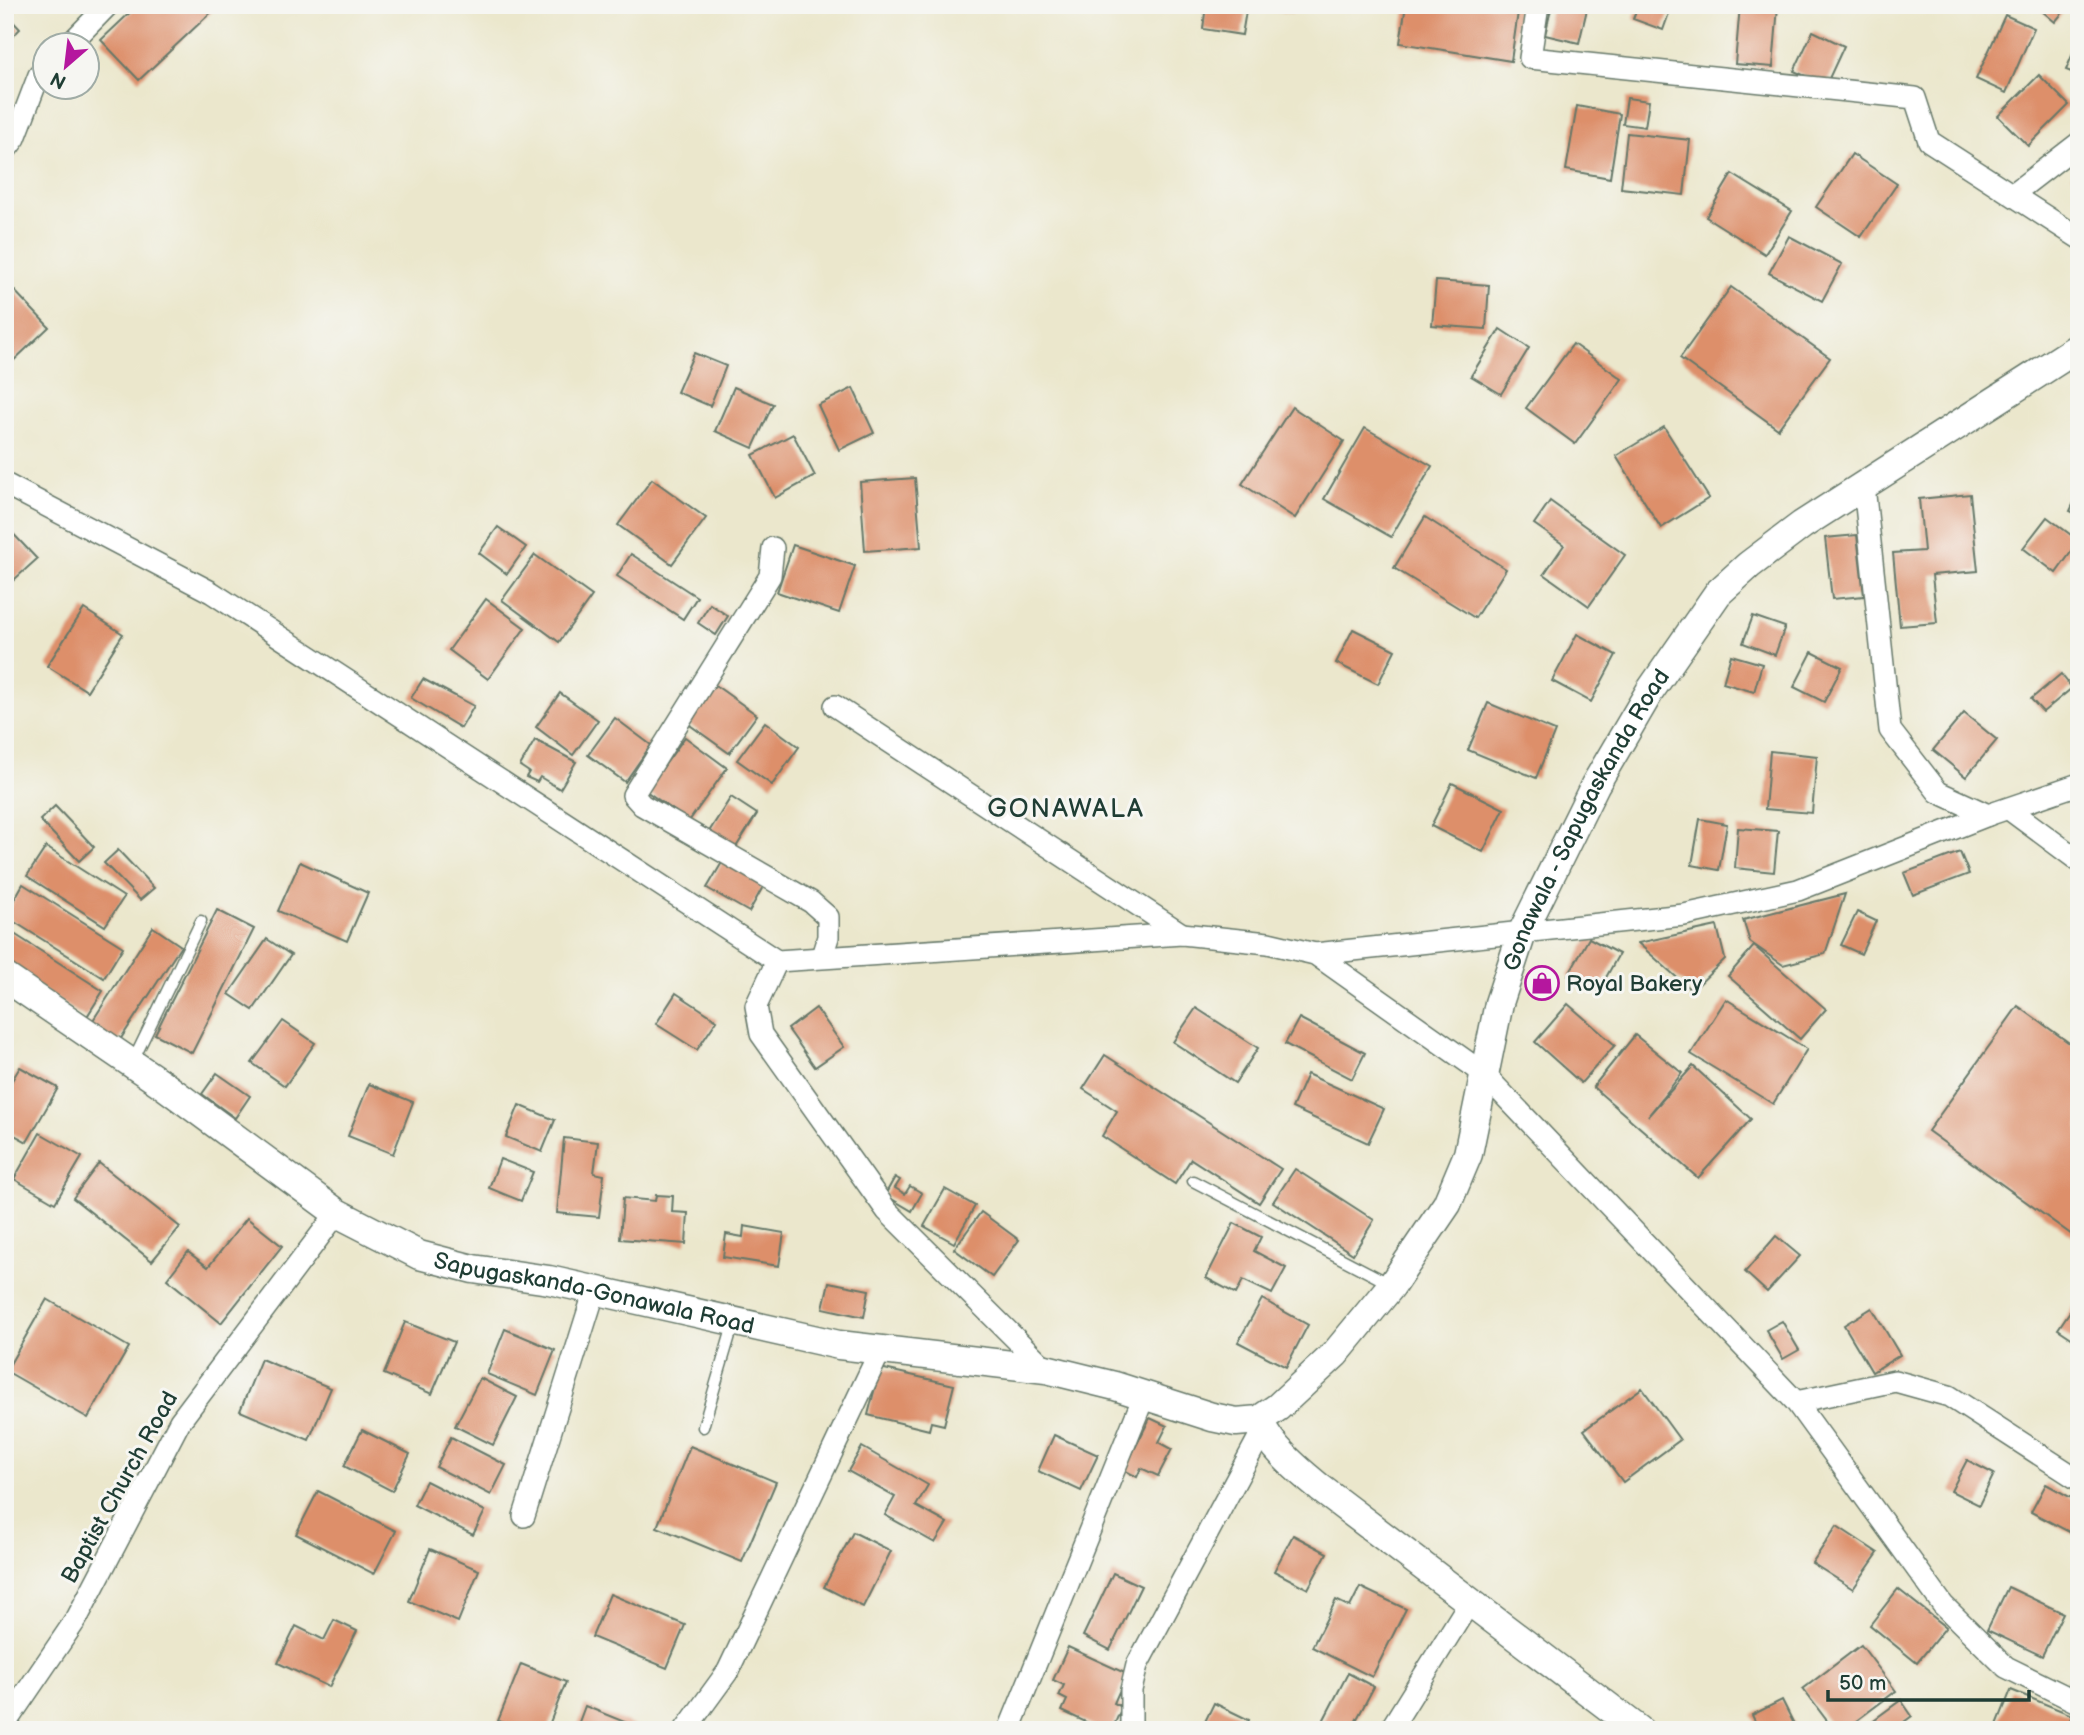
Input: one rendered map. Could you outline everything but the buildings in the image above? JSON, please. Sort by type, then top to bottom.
[{"type":"street","points":[[81,32],[107,5]]},
{"type":"street","points":[[1538,5],[1530,58],[1915,99],[1929,141],[2079,238]]},
{"type":"street","points":[[5,151],[15,138],[32,93]]},
{"type":"street","points":[[2012,194],[2079,143]]},
{"type":"street","name":"Gonawala - Sapugaskanda Road","points":[[1261,1425],[1335,1354],[1392,1285],[1431,1230],[1461,1176],[1473,1132],[1499,1003],[1522,933],[1595,785],[1650,691],[1718,593],[1802,524],[2079,347]]},
{"type":"street","points":[[5,484],[211,592],[777,961],[1182,934],[1268,943],[1315,954],[1684,915],[1798,890],[2079,784]]},
{"type":"street","points":[[1864,486],[1890,730],[1938,792],[1999,812],[2079,861]]},
{"type":"street","points":[[773,548],[770,576],[634,795],[642,805],[811,902],[828,917],[828,937],[822,956]]},
{"type":"street","points":[[835,706],[1182,934]]},
{"type":"street","points":[[1315,954],[1483,1073],[1796,1402],[1943,1605],[2006,1667],[2079,1703]]},
{"type":"street","points":[[777,961],[755,1006],[761,1034],[887,1211],[1046,1369]]},
{"type":"street","name":"Sapugaskanda-Gonawala Road","points":[[5,977],[131,1063],[337,1213],[391,1243],[447,1264],[549,1279],[734,1322],[880,1351],[1046,1369],[1227,1421],[1261,1425]]},
{"type":"street","name":"Baptist Church Road","points":[[5,1724],[77,1618],[180,1421],[337,1213]]},
{"type":"street","points":[[524,1516],[596,1290]]},
{"type":"street","points":[[685,1730],[728,1671],[880,1351]]},
{"type":"street","points":[[1796,1402],[1895,1381],[1906,1384],[1949,1396],[2079,1480]]},
{"type":"street","points":[[1009,1730],[1144,1396]]},
{"type":"street","points":[[1131,1730],[1131,1690],[1137,1665],[1261,1425],[1297,1469],[1469,1603],[1639,1730]]},
{"type":"street","points":[[1390,1730],[1469,1603]]},
{"type":"lane","points":[[131,1063],[201,921]]},
{"type":"lane","points":[[1193,1181],[1392,1285]]},
{"type":"lane","points":[[703,1427],[734,1322]]},
{"type":"place","name":"Royal Bakery","points":[[1542,983]]},
{"type":"district","name":"GONAWALA","points":[[1066,808]]}]
